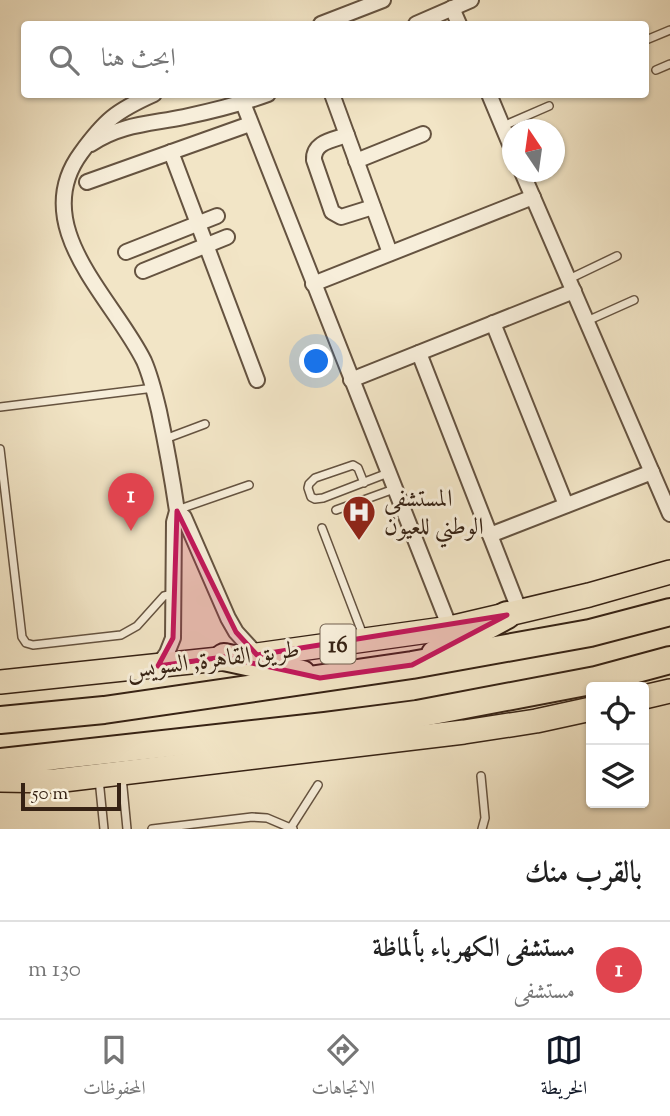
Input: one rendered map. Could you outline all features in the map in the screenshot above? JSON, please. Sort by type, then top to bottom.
[{"type":"highway","name":"طريق القاهرة, السويس","points":[[0,720],[104,710],[412,665],[590,633],[670,612]]},
{"type":"highway","name":"16","points":[[412,665],[514,614]]},
{"type":"highway","name":"16","points":[[224,657],[320,678]]},
{"type":"highway","points":[[0,762],[417,714],[596,680],[670,660]]},
{"type":"main road","name":"طريق القاهرة, السويس","points":[[0,682],[257,655],[450,628],[589,595],[670,572]]},
{"type":"main road","points":[[649,696],[670,691]]},
{"type":"main road","points":[[0,780],[55,781],[464,732],[586,710]]},
{"type":"street","points":[[329,21],[383,0]]},
{"type":"street","points":[[423,21],[471,0]]},
{"type":"street","points":[[452,8],[458,21]]},
{"type":"street","points":[[145,98],[111,118],[95,133],[74,162],[66,180],[63,200],[68,234],[79,260],[144,362],[154,388],[165,439],[177,511],[174,522],[173,638],[158,666]]},
{"type":"street","points":[[82,152],[104,136],[130,126],[184,117],[257,98]]},
{"type":"street","points":[[333,98],[390,253]]},
{"type":"street","points":[[491,98],[502,124]]},
{"type":"street","points":[[243,103],[450,628]]},
{"type":"street","points":[[87,182],[250,124]]},
{"type":"street","points":[[356,161],[423,134]]},
{"type":"street","points":[[347,135],[320,145],[313,154],[332,212],[341,217],[373,207]]},
{"type":"street","points":[[171,152],[257,380]]},
{"type":"street","points":[[526,182],[670,514]]},
{"type":"street","points":[[313,284],[533,197]]},
{"type":"street","points":[[126,252],[217,216]]},
{"type":"street","points":[[170,235],[179,257]]},
{"type":"street","points":[[143,271],[227,237]]},
{"type":"street","points":[[351,380],[493,323],[571,285]]},
{"type":"street","points":[[493,323],[566,505]]},
{"type":"street","points":[[419,353],[490,535],[514,614]]},
{"type":"street","points":[[490,535],[652,472]]},
{"type":"street","points":[[177,511],[184,517],[228,618],[236,632],[257,655]]},
{"type":"lane","points":[[649,39],[670,30]]},
{"type":"lane","points":[[656,70],[670,64]]},
{"type":"lane","points":[[519,119],[549,106]]},
{"type":"lane","points":[[571,285],[617,256]]},
{"type":"lane","points":[[587,320],[634,300]]},
{"type":"lane","points":[[0,407],[154,388]]},
{"type":"lane","points":[[165,439],[205,424]]},
{"type":"lane","points":[[0,449],[22,637],[26,643],[33,645],[121,635],[137,625],[164,596],[174,594]]},
{"type":"lane","points":[[363,483],[358,468],[353,465],[315,478],[308,488],[312,497],[319,499],[363,483],[388,473]]},
{"type":"lane","points":[[177,511],[249,485]]},
{"type":"lane","points":[[336,510],[394,489]]},
{"type":"lane","points":[[322,528],[365,641]]},
{"type":"lane","points":[[121,772],[127,829]]},
{"type":"lane","points":[[98,775],[104,829]]},
{"type":"lane","points":[[481,776],[485,818],[482,829]]},
{"type":"lane","points":[[152,829],[252,817],[267,818],[276,826],[291,829],[318,785]]},
{"type":"highlighted area","points":[[177,511],[236,632],[257,655],[507,615],[412,665],[320,678],[224,657],[158,666],[173,638]]},
{"type":"place","name":"مستشفى الكهرباء بألماظة","points":[[131,531]]},
{"type":"place","name":"المستشفي الوطني للعيون","points":[[359,542]]}]
